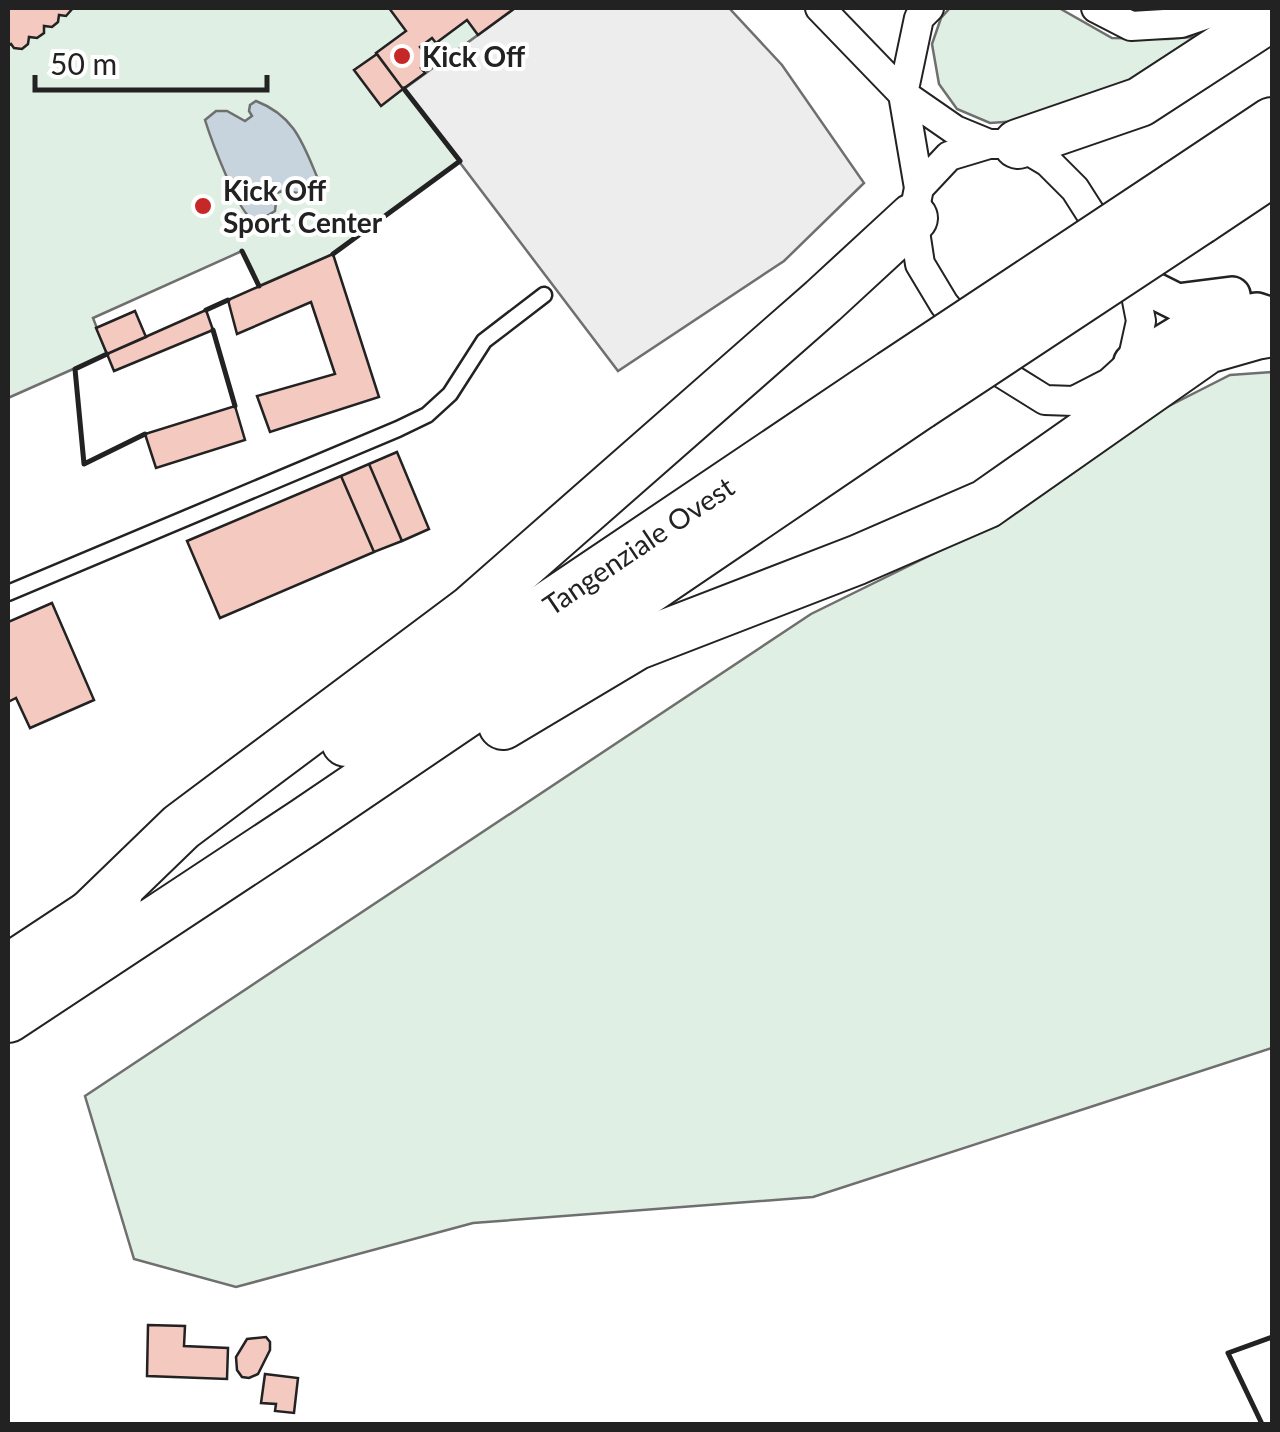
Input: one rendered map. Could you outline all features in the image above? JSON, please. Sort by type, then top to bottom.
[{"type":"highway","points":[[1004,144],[1140,102],[1272,16]]},
{"type":"highway","name":"Tangenziale Ovest","points":[[8,969],[1188,203],[1272,122]]},
{"type":"highway","name":"Tangenziale Ovest","points":[[1188,203],[1272,172]]},
{"type":"highway","points":[[91,914],[181,828],[471,610],[823,301],[916,203]]},
{"type":"highway","points":[[304,822],[381,802],[636,646],[857,560],[986,504],[1207,349],[1272,332]]},
{"type":"highway","name":"Tangenziale Ovest","points":[[8,1018],[304,822],[905,390]]},
{"type":"street","points":[[820,8],[903,94],[955,130],[1048,162],[1075,189],[1133,280],[1141,320],[1132,362]]},
{"type":"street","points":[[929,8],[919,18],[903,94],[920,264],[944,304],[1000,372],[1044,400],[1074,401],[1109,383],[1132,362],[1198,322],[1257,310],[1272,316]]},
{"type":"street","points":[[1096,8],[1132,26],[1181,22],[1224,8]]},
{"type":"street","points":[[916,203],[950,156],[1004,144]]},
{"type":"street","points":[[1133,280],[1177,302],[1272,291]]},
{"type":"lane","points":[[8,593],[428,415],[450,394],[484,341],[544,295]]},
{"type":"green space","name":"Kick Off Sport Center","points":[[8,8],[515,8],[405,89],[460,161],[333,254],[259,286],[242,251],[93,318],[107,354],[8,398]]},
{"type":"green space","points":[[950,8],[1059,8],[1112,38],[1216,35],[1150,81],[1033,120],[990,123],[957,109],[939,84],[932,44],[941,18]]},
{"type":"green space","points":[[1272,372],[1272,1048],[813,1197],[473,1223],[236,1287],[134,1259],[85,1096],[811,614],[992,525],[1165,408],[1230,375]]},
{"type":"shaded area","name":"Kick Off","points":[[515,8],[729,8],[782,65],[864,183],[784,261],[618,371],[404,89]]},
{"type":"shaded area","points":[[256,101],[289,123],[318,179],[315,188],[306,194],[277,193],[275,211],[253,219],[233,191],[205,120],[216,111],[227,111],[245,121],[252,116],[250,105]]},
{"type":"building","points":[[8,8],[73,8],[66,16],[59,15],[52,27],[44,26],[44,33],[37,38],[29,37],[22,49],[8,46]]},
{"type":"building","points":[[389,8],[515,8],[478,35],[467,20],[436,43],[432,38],[420,47],[431,61],[421,68],[425,73],[403,89],[376,53],[406,31]]},
{"type":"building","points":[[377,54],[403,89],[381,106],[354,70]]},
{"type":"building","points":[[333,254],[379,397],[270,432],[257,396],[335,374],[311,302],[237,334],[228,300]]},
{"type":"building","points":[[206,310],[213,330],[114,371],[107,354]]},
{"type":"building","points":[[135,311],[146,337],[107,354],[96,328]]},
{"type":"building","points":[[235,406],[245,440],[156,468],[145,434]]},
{"type":"building","points":[[397,452],[429,529],[402,541],[369,464]]},
{"type":"building","points":[[369,464],[402,541],[374,552],[341,476]]},
{"type":"building","points":[[341,476],[374,552],[220,618],[187,541]]},
{"type":"building","points":[[52,603],[94,700],[30,728],[16,698],[8,702],[8,622]]},
{"type":"building","points":[[148,1325],[185,1326],[184,1346],[228,1348],[227,1379],[147,1376]]},
{"type":"building","points":[[266,1337],[270,1350],[258,1374],[242,1377],[236,1357],[247,1339]]},
{"type":"building","points":[[265,1374],[298,1378],[294,1413],[275,1411],[276,1404],[261,1403]]},
{"type":"wall","points":[[333,254],[460,161],[404,89]]},
{"type":"wall","points":[[242,251],[259,286]]},
{"type":"wall","points":[[206,310],[228,300]]},
{"type":"wall","points":[[213,330],[235,406]]},
{"type":"wall","points":[[107,354],[75,369],[84,464],[145,434]]},
{"type":"wall","points":[[1262,1424],[1228,1353],[1272,1337]]},
{"type":"place","name":"Kick Off","points":[[402,56]]},
{"type":"place","name":"Kick Off Sport Center","points":[[203,206]]}]
